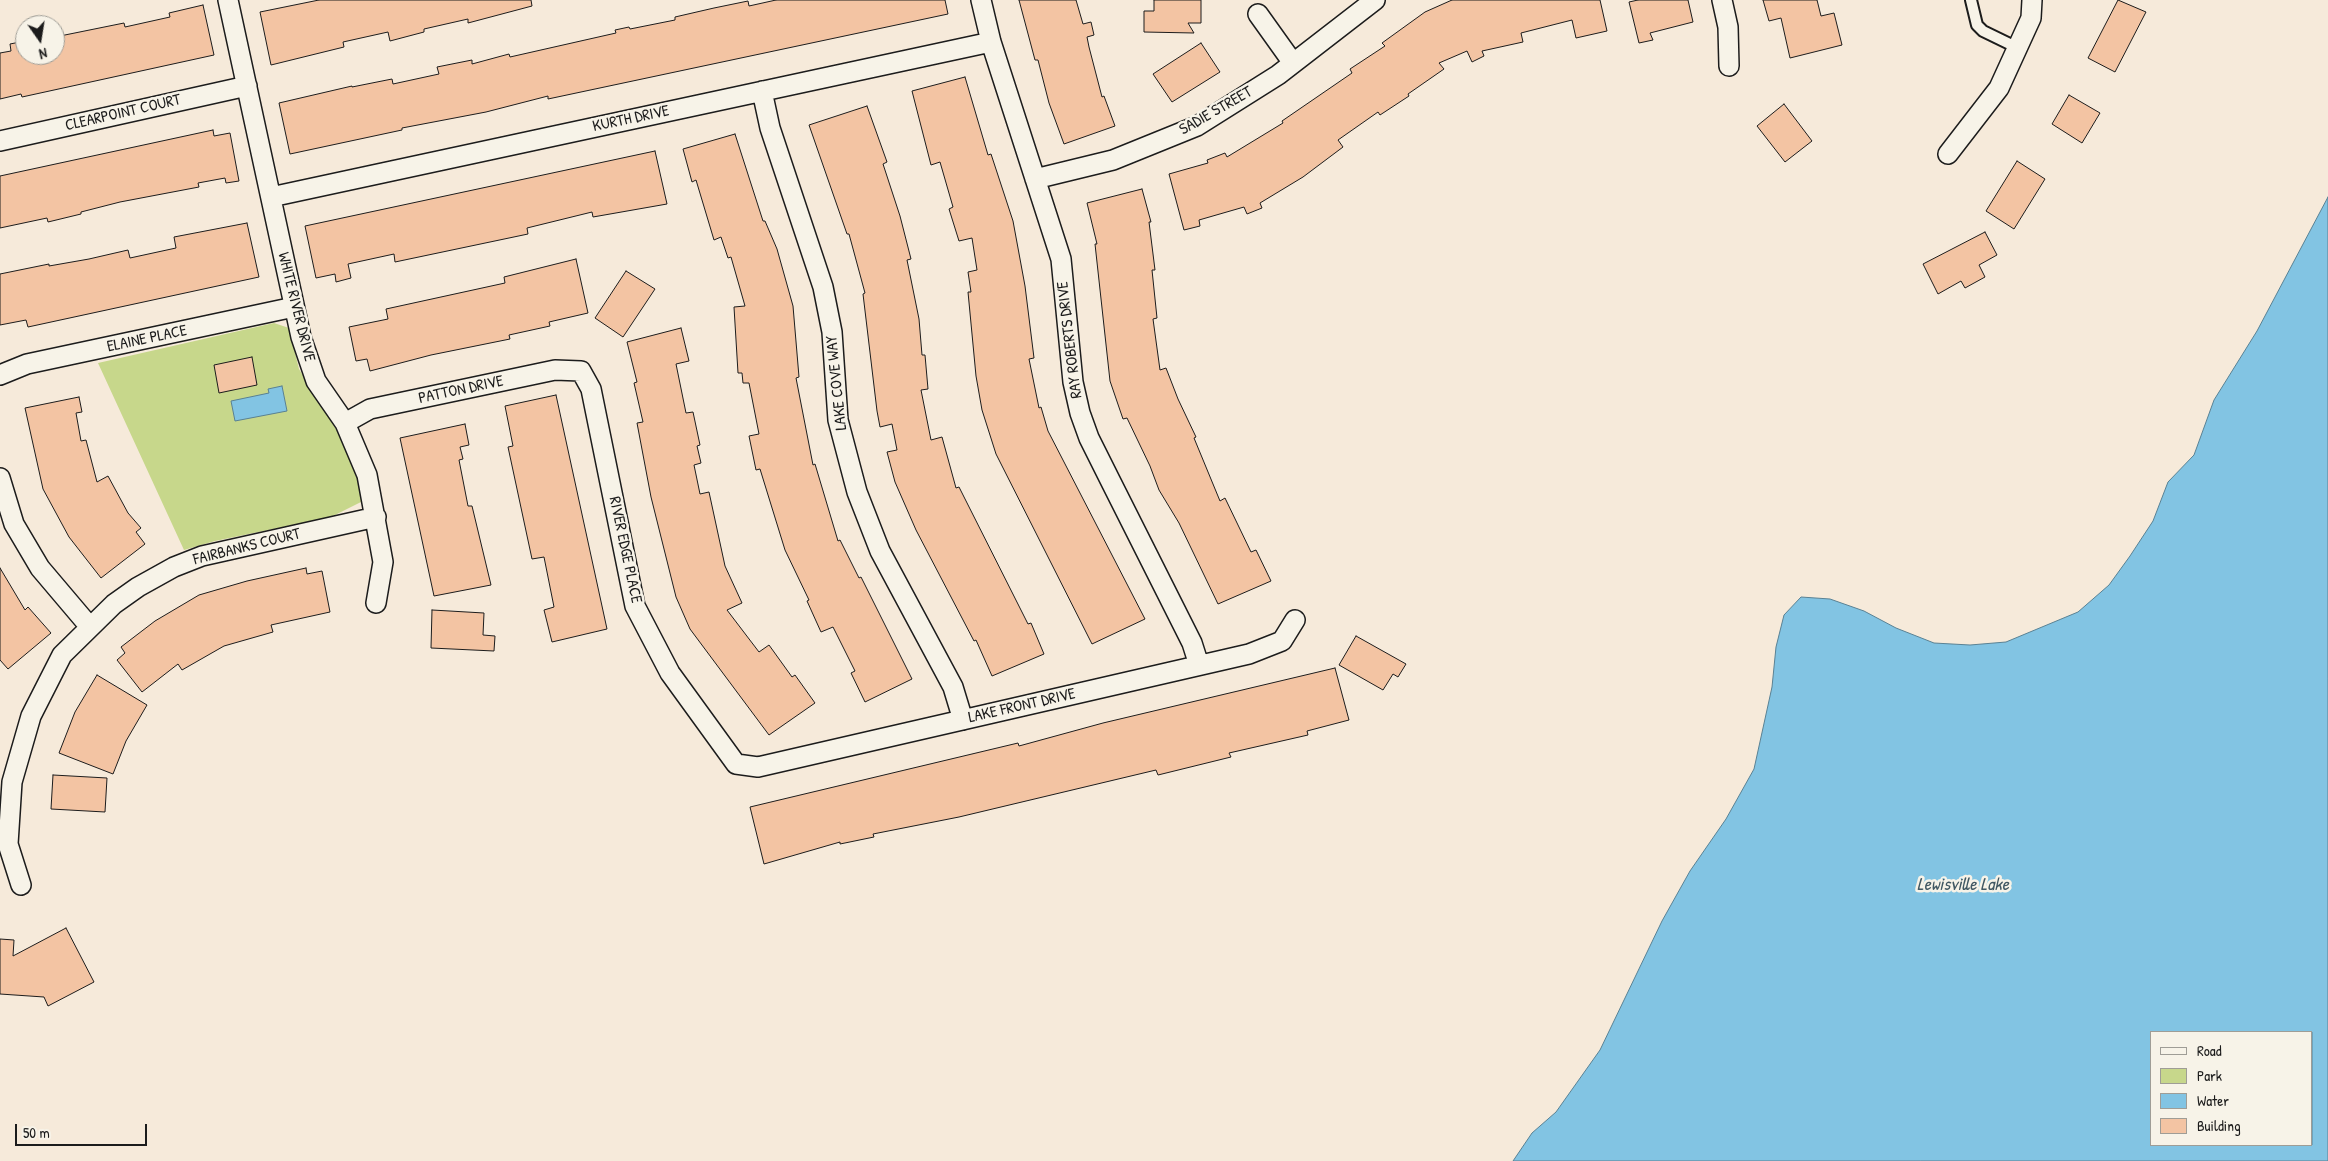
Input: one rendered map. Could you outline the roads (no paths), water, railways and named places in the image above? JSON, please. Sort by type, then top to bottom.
[{"type":"street","name":"WHITE RIVER DRIVE","points":[[228,0],[300,337],[316,381],[345,423],[366,475],[376,517],[383,562],[376,603]]},
{"type":"street","name":"RAY ROBERTS DRIVE","points":[[981,0],[991,42],[1035,179],[1048,212],[1061,259],[1073,382],[1080,413],[1097,455],[1192,643],[1199,665]]},
{"type":"street","name":"SADIE STREET","points":[[1035,179],[1113,160],[1197,126],[1293,63],[1375,0]]},
{"type":"street","points":[[1722,0],[1728,27],[1729,66]]},
{"type":"street","points":[[1948,154],[1999,88],[2031,18],[2032,0]]},
{"type":"street","points":[[1258,14],[1293,63]]},
{"type":"street","name":"KURTH DRIVE","points":[[271,197],[991,42]]},
{"type":"street","name":"CLEARPOINT COURT","points":[[0,141],[247,86]]},
{"type":"street","name":"LAKE COVE WAY","points":[[762,91],[770,128],[823,287],[832,332],[838,420],[857,492],[880,552],[953,687],[963,720]]},
{"type":"street","name":"ELAINE PLACE","points":[[0,375],[27,364],[294,307]]},
{"type":"street","name":"PATTON DRIVE","points":[[345,423],[370,409],[555,370],[581,371]]},
{"type":"street","name":"RIVER EDGE PLACE","points":[[581,371],[591,389],[635,606],[670,673],[736,764]]},
{"type":"street","points":[[0,478],[14,524],[36,560],[90,627]]},
{"type":"street","name":"FAIRBANKS COURT","points":[[21,885],[8,844],[12,782],[31,716],[62,655],[114,604],[138,587],[174,567],[202,556],[376,517]]},
{"type":"street","name":"LAKE FRONT DRIVE","points":[[736,764],[758,767],[1249,654],[1282,641],[1294,620]]},
{"type":"lane","points":[[1971,0],[1977,25],[1983,31],[2018,48]]},
{"type":"water","name":"Lewisville Lake","points":[[2328,197],[2328,1161],[1513,1161],[1532,1133],[1556,1112],[1600,1050],[1662,921],[1690,871],[1726,819],[1754,769],[1772,687],[1776,647],[1784,615],[1801,597],[1830,599],[1864,611],[1896,628],[1934,643],[1970,645],[2006,642],[2078,612],[2109,585],[2153,521],[2168,482],[2194,455],[2214,400],[2257,331]]},
{"type":"water","points":[[282,386],[287,411],[235,421],[231,401],[269,393],[268,389]]}]
